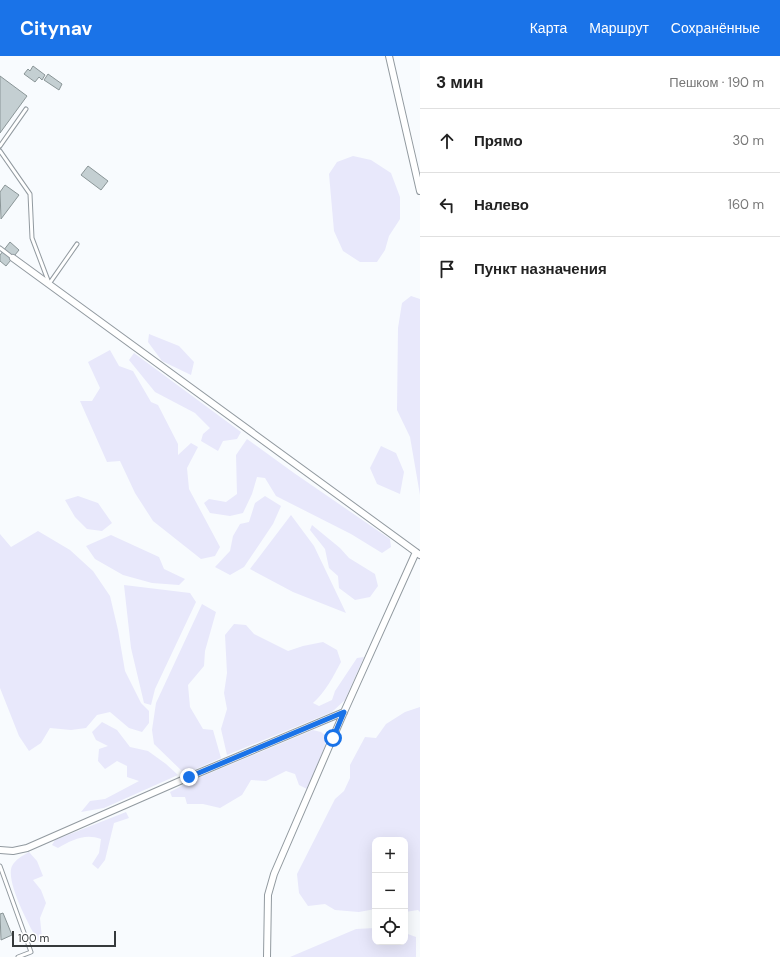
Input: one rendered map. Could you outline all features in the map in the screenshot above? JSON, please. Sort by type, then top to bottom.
[{"type":"street","points":[[389,56],[420,191]]},
{"type":"street","points":[[13,258],[418,553],[344,712],[274,874],[268,895],[267,957]]},
{"type":"street","points":[[0,850],[13,851],[27,848],[189,777],[344,712]]},
{"type":"lane","points":[[0,146],[26,109]]},
{"type":"lane","points":[[0,151],[30,194],[32,238],[49,284]]},
{"type":"lane","points":[[49,284],[78,244]]},
{"type":"lane","points":[[0,248],[13,258]]},
{"type":"lane","points":[[0,866],[31,952],[18,957]]},
{"type":"shaded area","points":[[353,156],[371,160],[391,173],[400,197],[400,219],[389,236],[385,250],[377,262],[360,262],[343,251],[334,231],[329,174],[337,162]]},
{"type":"shaded area","points":[[411,296],[420,299],[420,495],[410,437],[397,410],[398,328],[402,303]]},
{"type":"shaded area","points":[[149,334],[179,346],[194,362],[191,375],[162,361],[148,342]]},
{"type":"shaded area","points":[[110,350],[119,366],[133,371],[151,402],[158,405],[178,444],[178,455],[191,443],[198,447],[187,468],[189,489],[220,547],[215,556],[201,559],[153,521],[135,493],[120,461],[107,462],[80,401],[92,401],[100,388],[88,362]]},
{"type":"shaded area","points":[[134,353],[241,432],[237,439],[223,441],[218,451],[201,441],[203,434],[210,428],[195,413],[155,392],[129,360]]},
{"type":"shaded area","points":[[247,439],[390,539],[391,547],[382,553],[351,534],[276,496],[265,478],[257,477],[252,494],[243,513],[230,516],[210,513],[204,503],[209,499],[226,502],[237,494],[236,455]]},
{"type":"shaded area","points":[[381,446],[396,453],[404,472],[400,494],[377,484],[370,468]]},
{"type":"shaded area","points":[[78,496],[98,503],[112,523],[102,531],[87,529],[75,517],[65,500]]},
{"type":"shaded area","points":[[265,496],[281,506],[273,524],[244,567],[230,575],[215,567],[230,551],[233,536],[240,524],[249,522],[255,503]]},
{"type":"shaded area","points":[[291,515],[314,546],[346,613],[293,592],[250,569]]},
{"type":"shaded area","points":[[312,525],[340,548],[349,558],[375,574],[378,586],[370,597],[355,600],[339,588],[338,576],[329,568],[325,549],[310,530]]},
{"type":"shaded area","points":[[38,531],[70,550],[93,571],[110,596],[125,671],[141,703],[149,711],[149,723],[142,732],[129,728],[110,712],[97,715],[86,728],[71,730],[50,728],[41,743],[29,751],[19,736],[0,688],[0,534],[11,547]]},
{"type":"shaded area","points":[[111,535],[159,557],[164,569],[185,579],[179,585],[152,583],[123,575],[95,559],[86,546]]},
{"type":"shaded area","points":[[124,585],[190,593],[196,602],[155,689],[151,705],[144,703],[131,648]]},
{"type":"shaded area","points":[[202,604],[216,612],[205,651],[204,666],[188,685],[190,707],[203,729],[213,730],[221,758],[185,774],[154,744],[152,730],[156,703]]},
{"type":"shaded area","points":[[234,624],[246,625],[254,634],[288,651],[323,642],[337,650],[341,662],[325,689],[313,703],[319,706],[332,700],[335,691],[357,658],[364,657],[345,700],[332,712],[227,755],[221,729],[227,709],[224,693],[227,673],[225,635]]},
{"type":"shaded area","points":[[420,707],[420,912],[418,910],[408,912],[408,837],[372,837],[372,910],[359,912],[335,910],[325,904],[308,906],[299,893],[297,874],[335,799],[344,791],[350,778],[350,765],[365,737],[376,738],[386,724],[405,712]]},
{"type":"shaded area","points":[[102,722],[117,730],[130,747],[148,751],[178,775],[104,808],[81,812],[90,801],[105,799],[139,781],[127,777],[127,766],[117,761],[105,769],[98,761],[99,749],[108,746],[96,740],[92,732]]},
{"type":"shaded area","points":[[313,730],[321,732],[326,736],[325,746],[307,789],[299,785],[295,774],[286,771],[266,781],[251,780],[242,795],[220,808],[203,804],[187,804],[185,797],[172,797],[170,792],[191,781]]},
{"type":"shaded area","points":[[126,812],[129,818],[114,823],[105,860],[98,869],[92,864],[99,853],[101,839],[95,837],[84,837],[58,848],[52,845],[55,840]]},
{"type":"shaded area","points":[[29,852],[37,861],[43,876],[33,880],[41,890],[46,903],[40,918],[42,938],[38,941],[19,904],[12,882],[11,873],[12,866],[15,861]]},
{"type":"shaded area","points":[[372,928],[372,945],[408,945],[408,934],[416,937],[416,957],[290,957],[356,929]]},
{"type":"building","points":[[33,66],[45,75],[42,80],[39,77],[35,82],[24,74],[28,69],[30,71]]},
{"type":"building","points":[[48,74],[62,84],[59,90],[44,80]]},
{"type":"building","points":[[0,76],[27,96],[0,133]]},
{"type":"building","points":[[88,166],[108,181],[101,190],[81,175]]},
{"type":"building","points":[[5,185],[19,195],[1,219],[0,192]]},
{"type":"building","points":[[10,242],[19,250],[6,266],[0,261],[0,255]]},
{"type":"building","points":[[3,913],[12,935],[1,940],[0,914]]},
{"type":"route","points":[[189,777],[344,712],[333,738]]}]
